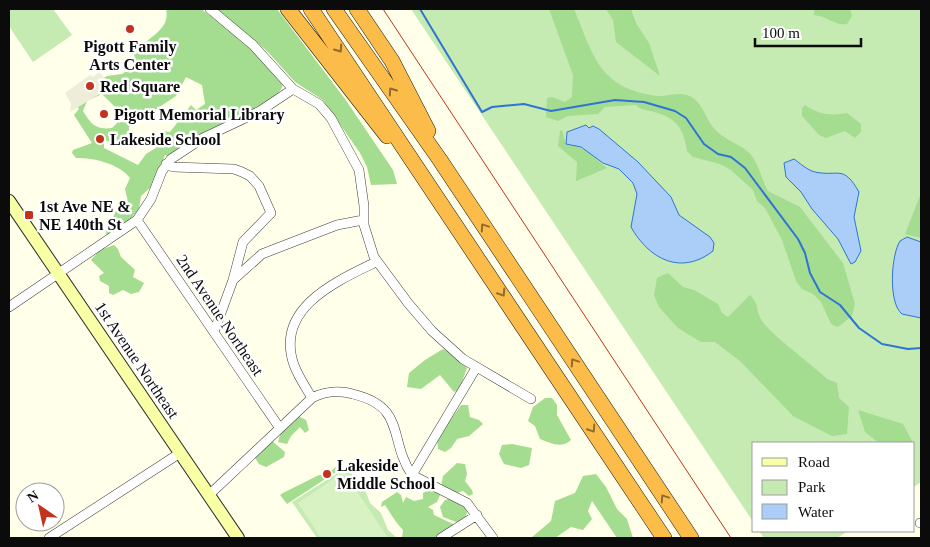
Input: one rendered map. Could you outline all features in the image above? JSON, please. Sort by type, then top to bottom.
[{"type":"highway","points":[[288,9],[337,75],[446,209]]},
{"type":"highway","points":[[311,9],[664,538]]},
{"type":"highway","points":[[334,9],[440,160],[691,538]]},
{"type":"highway","points":[[357,9],[392,62],[423,119],[440,160]]},
{"type":"street","points":[[210,9],[252,45],[294,89],[319,104],[327,113],[352,154],[361,179],[364,220],[376,262],[432,331],[476,368],[531,399]]},
{"type":"street","points":[[9,307],[136,220],[151,199],[166,164],[197,141],[260,111],[294,89]]},
{"type":"street","points":[[166,164],[173,167],[234,169],[250,176],[259,186],[271,213],[243,242],[233,280],[214,332]]},
{"type":"street","name":"1st Avenue Northeast","points":[[9,201],[238,538]]},
{"type":"street","name":"2nd Avenue Northeast","points":[[136,220],[279,427]]},
{"type":"street","points":[[233,280],[267,251],[337,225],[364,220]]},
{"type":"street","points":[[312,398],[294,365],[290,348],[298,318],[308,302],[321,291],[376,262]]},
{"type":"street","points":[[412,475],[476,368]]},
{"type":"street","points":[[209,495],[279,427],[312,398],[328,392],[346,392],[381,405],[393,421],[404,461],[412,475],[463,499],[493,538]]},
{"type":"street","points":[[50,538],[180,453]]},
{"type":"street","points":[[442,538],[477,515]]},
{"type":"green space","points":[[9,9],[53,9],[72,35],[33,62],[9,26]]},
{"type":"green space","points":[[166,9],[201,9],[240,38],[283,83],[281,90],[276,96],[260,106],[227,121],[171,157],[165,155],[154,184],[141,196],[139,209],[128,222],[107,237],[106,232],[116,211],[131,208],[133,205],[128,202],[125,189],[130,178],[112,165],[98,160],[76,158],[72,153],[73,150],[92,143],[74,115],[79,109],[73,99],[80,92],[107,76],[122,74],[138,64],[134,55],[136,50],[162,28],[167,16]],"holes":[[[186,77],[202,85],[205,104],[196,110],[191,105],[170,132],[163,131],[160,134],[159,146],[146,154],[138,165],[104,148],[104,140],[115,143],[129,132],[129,127],[176,96]],[[102,94],[118,110],[117,123],[112,128],[97,127],[83,111],[87,101]]]},
{"type":"green space","points":[[217,9],[277,9],[345,99],[393,170],[397,184],[371,185],[367,167],[360,153],[323,100],[295,82],[267,51]]},
{"type":"green space","points":[[411,9],[921,9],[921,482],[915,486],[915,442],[752,442],[752,520]]},
{"type":"green space","points":[[549,9],[574,9],[587,42],[601,68],[622,86],[657,96],[680,94],[692,97],[717,131],[752,156],[768,191],[800,207],[843,263],[855,304],[852,316],[838,327],[831,324],[821,302],[813,294],[802,289],[796,281],[782,240],[765,208],[757,201],[753,190],[731,170],[720,164],[693,157],[687,151],[678,125],[668,117],[642,109],[636,105],[605,107],[598,114],[568,116],[558,121],[546,117],[547,98],[552,97],[565,102],[572,97],[573,75]]},
{"type":"green space","points":[[606,9],[631,9],[636,23],[649,43],[660,76],[616,42],[613,20]]},
{"type":"green space","points":[[814,9],[850,9],[852,16],[847,24],[839,24],[814,15]]},
{"type":"green space","points":[[805,105],[825,114],[847,113],[861,124],[861,132],[855,138],[845,131],[826,138],[819,135],[802,116],[802,108]]},
{"type":"green space","points":[[562,130],[566,145],[583,149],[607,168],[576,181],[577,162],[558,146],[560,131]]},
{"type":"green space","points":[[921,193],[921,238],[905,234]]},
{"type":"green space","points":[[114,245],[121,257],[135,270],[133,277],[144,283],[139,292],[131,294],[123,290],[113,295],[109,293],[109,286],[100,281],[99,276],[104,273],[91,260],[100,250]]},
{"type":"green space","points":[[668,273],[683,287],[694,290],[718,304],[722,313],[728,317],[750,295],[765,325],[827,379],[837,383],[839,398],[849,407],[847,434],[832,436],[793,416],[740,361],[715,342],[701,342],[678,328],[659,307],[654,295],[657,278]]},
{"type":"green space","points":[[443,349],[455,355],[467,368],[459,390],[454,392],[440,375],[421,389],[407,387],[409,373]]},
{"type":"green space","points":[[545,398],[552,398],[557,405],[557,415],[571,440],[567,443],[560,445],[540,439],[535,426],[528,421],[533,407]]},
{"type":"green space","points":[[461,405],[468,405],[470,417],[479,420],[483,424],[469,436],[457,439],[451,448],[445,452],[438,449],[437,439]]},
{"type":"green space","points":[[858,410],[903,424],[912,442],[878,442],[865,432]]},
{"type":"green space","points":[[298,416],[306,420],[309,430],[305,433],[300,427],[291,436],[287,444],[278,442],[281,432]]},
{"type":"green space","points":[[272,441],[285,452],[284,457],[266,467],[259,464],[254,456]]},
{"type":"green space","points":[[512,444],[532,448],[529,465],[521,468],[504,464],[499,454],[502,445]]},
{"type":"green space","points":[[457,463],[465,464],[467,474],[465,481],[473,494],[469,496],[463,491],[457,493],[441,486],[443,476]]},
{"type":"green space","points":[[338,466],[350,470],[355,479],[364,487],[370,503],[381,513],[388,530],[397,538],[317,538],[292,502],[341,471]]},
{"type":"green space","points":[[336,467],[338,469],[336,472],[287,504],[280,495],[319,475],[325,475]]},
{"type":"green space","points":[[344,472],[388,538],[321,538],[298,503]]},
{"type":"green space","points":[[596,474],[606,487],[617,509],[627,519],[633,538],[617,538],[592,501],[588,511],[592,519],[583,530],[571,527],[555,538],[531,538],[551,521],[555,501],[575,493],[583,476]]},
{"type":"green space","points":[[428,490],[435,491],[440,495],[437,502],[428,507],[433,510],[434,515],[453,524],[453,529],[439,538],[402,538],[403,530],[385,505],[381,507],[382,502],[397,492],[401,495],[403,503],[406,497],[414,501],[423,499],[423,493]]},
{"type":"green space","points":[[453,498],[465,504],[467,513],[463,521],[456,522],[443,517],[440,507],[445,500]]},
{"type":"green space","points":[[760,532],[846,532],[837,538],[764,538]]},
{"type":"shaded area","name":"Red Square","points":[[99,72],[106,80],[103,92],[70,112],[71,104],[65,93],[90,75],[93,77]]},
{"type":"water","points":[[586,125],[589,128],[593,126],[599,129],[638,162],[671,197],[679,215],[710,237],[714,243],[713,251],[701,258],[678,263],[656,255],[647,248],[631,227],[637,194],[633,183],[619,169],[603,163],[581,147],[566,144],[567,132]]},
{"type":"water","points":[[794,159],[815,172],[840,173],[854,183],[859,192],[854,217],[861,251],[855,262],[851,264],[838,239],[812,209],[801,192],[786,177],[784,163]]},
{"type":"water","points":[[907,237],[921,242],[921,318],[902,314],[895,300],[893,290],[893,267],[897,248],[900,241]]},
{"type":"waterway","points":[[420,9],[482,112],[492,107],[524,104],[551,111],[615,100],[644,102],[675,111],[686,118],[704,144],[718,154],[731,157],[745,168],[798,239],[805,253],[810,273],[820,292],[840,305],[859,328],[882,344],[908,349],[921,348]]},
{"type":"tram line","points":[[383,9],[731,538]]},
{"type":"place","name":"Pigott Family Arts Center","points":[[130,29]]},
{"type":"place","name":"Red Square","points":[[90,86]]},
{"type":"place","name":"Pigott Memorial Library","points":[[104,114]]},
{"type":"place","name":"Lakeside School","points":[[100,139]]},
{"type":"place","name":"1st Ave NE & NE 140th St","points":[[29,215]]},
{"type":"place","name":"Lakeside Middle School","points":[[327,474]]}]
